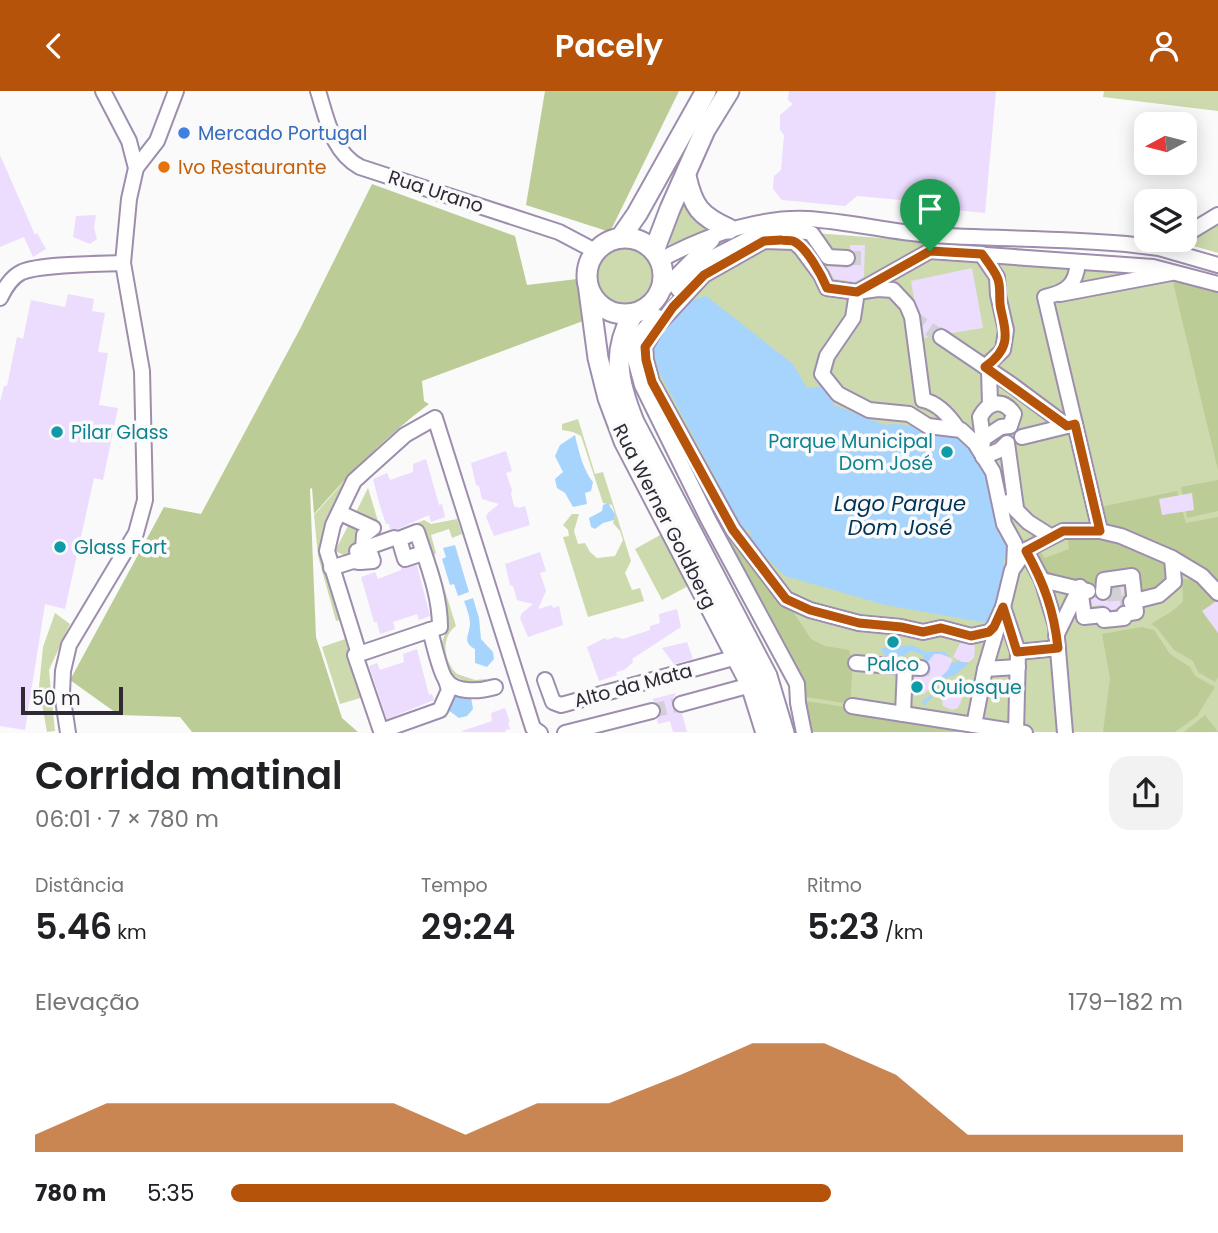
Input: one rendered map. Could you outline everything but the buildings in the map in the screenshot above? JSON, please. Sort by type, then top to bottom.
[{"type":"main road","points":[[621,237],[638,214],[705,91]]},
{"type":"main road","points":[[657,255],[670,209],[687,176],[705,130],[728,100]]},
{"type":"main road","points":[[687,176],[696,207],[724,232]]},
{"type":"main road","points":[[621,237],[634,238],[645,243],[657,255],[663,272],[663,284],[652,304],[633,314],[607,311],[596,303],[589,291],[586,270],[595,251],[607,241],[621,237]]},
{"type":"main road","name":"Rua Werner Goldberg","points":[[589,291],[604,385],[624,441],[751,685],[766,733]]},
{"type":"main road","name":"Rua Werner Goldberg","points":[[633,314],[624,330],[618,363],[626,402],[767,676],[777,701],[784,733]]},
{"type":"street","points":[[103,91],[129,141],[136,168]]},
{"type":"street","points":[[68,733],[62,693],[63,671],[69,645],[136,533],[145,501],[142,370],[123,263],[129,199],[136,168],[157,141],[176,91]]},
{"type":"street","name":"Rua Urano","points":[[318,91],[335,140],[347,160],[360,167],[559,232],[595,251]]},
{"type":"street","points":[[705,91],[728,100]]},
{"type":"street","points":[[1197,228],[1218,215]]},
{"type":"street","points":[[657,255],[724,232],[774,220],[810,219],[910,233],[1134,245]]},
{"type":"street","points":[[804,733],[797,684],[672,446],[642,385],[634,356],[641,333],[698,265],[766,230],[808,232],[828,257],[847,258]]},
{"type":"street","points":[[658,295],[724,232]]},
{"type":"street","points":[[923,400],[912,317],[907,305],[893,290],[857,292],[827,288],[821,275],[794,241],[764,241],[704,275],[665,316],[645,347],[652,382],[733,530],[786,599],[810,610],[859,623],[923,632],[941,628],[971,636],[989,632],[1003,607]]},
{"type":"street","points":[[857,292],[930,251],[1153,267],[1218,284]]},
{"type":"street","points":[[1173,252],[1218,265]]},
{"type":"street","points":[[982,254],[997,277],[1006,330],[1003,349],[987,368],[990,404]]},
{"type":"street","points":[[1059,294],[1076,279],[1078,262]]},
{"type":"street","points":[[0,298],[9,281],[21,272],[123,263]]},
{"type":"street","points":[[1100,531],[1071,425],[1045,297],[1173,272]]},
{"type":"street","points":[[857,292],[853,318],[827,356],[822,374],[838,394],[869,410],[909,414],[929,426],[958,429]]},
{"type":"street","points":[[941,337],[1071,425]]},
{"type":"street","points":[[909,414],[923,400]]},
{"type":"street","points":[[923,400],[932,402],[949,416],[958,429],[983,450],[1000,450],[1007,443],[1022,437],[1071,425]]},
{"type":"street","points":[[974,725],[985,670],[1014,567],[1015,544],[1004,524],[993,472],[983,450],[980,417],[990,404],[996,402],[1009,407],[1014,414],[1010,426]]},
{"type":"street","points":[[359,654],[327,551],[334,525],[354,481],[405,435],[435,418],[533,728],[540,733]]},
{"type":"street","points":[[983,450],[1001,427],[1016,428],[1022,437]]},
{"type":"street","points":[[1007,443],[1016,508]]},
{"type":"street","points":[[999,495],[1028,522],[1050,536]]},
{"type":"street","points":[[340,513],[373,529],[364,535],[364,553]]},
{"type":"street","points":[[1014,567],[1026,551],[1050,536],[1063,531],[1100,531],[1121,536],[1172,558],[1202,576],[1218,593]]},
{"type":"street","points":[[331,568],[353,561],[394,538],[399,539],[417,532],[435,587],[440,627],[355,655],[381,731],[399,729],[440,710],[449,690],[430,631]]},
{"type":"street","points":[[1026,551],[1042,580],[1057,642],[1065,733]]},
{"type":"street","points":[[1134,601],[1159,595],[1174,582],[1172,558]]},
{"type":"street","points":[[1174,575],[1202,576]]},
{"type":"street","points":[[1017,652],[1057,642],[1091,590],[1104,580],[1132,576],[1136,612],[1124,614],[1124,618],[1104,620],[1103,615],[1084,617],[1091,590]]},
{"type":"street","points":[[1042,580],[1091,590]]},
{"type":"street","points":[[852,706],[1019,732],[1017,652],[1003,607]]},
{"type":"street","name":"Alto da Mata","points":[[545,680],[553,702],[561,705],[737,657]]},
{"type":"street","points":[[856,663],[921,668]]},
{"type":"street","points":[[903,714],[905,667]]},
{"type":"street","points":[[985,670],[1018,667]]},
{"type":"street","points":[[446,680],[454,687],[472,691],[495,687]]},
{"type":"street","points":[[681,704],[751,685]]},
{"type":"street","points":[[565,733],[652,711]]},
{"type":"green space","points":[[545,91],[679,91],[610,232],[526,205]]},
{"type":"green space","points":[[1104,91],[1218,91],[1218,111],[1103,97]]},
{"type":"green space","points":[[372,184],[515,236],[527,285],[577,279],[583,321],[422,381],[424,401],[429,404],[368,456],[314,514],[312,488],[310,489],[316,637],[342,718],[358,732],[192,732],[180,717],[119,715],[70,680],[164,507],[201,514],[301,327]]},
{"type":"green space","points":[[681,200],[692,216],[712,229],[669,245]]},
{"type":"green space","points":[[1218,225],[1218,253],[1197,247],[1197,238]]},
{"type":"green space","name":"Parque Municipal Dom José","points":[[815,233],[1158,259],[1218,275],[1218,732],[805,732],[799,704],[709,518],[642,334],[699,266]]},
{"type":"green space","points":[[619,247],[631,247],[646,255],[654,270],[654,282],[646,297],[631,305],[619,305],[604,297],[596,282],[596,270],[604,255]]},
{"type":"green space","points":[[1172,278],[1218,289],[1218,470]]},
{"type":"green space","points":[[646,388],[811,639],[825,646],[849,650],[853,663],[850,704],[800,696]]},
{"type":"green space","points":[[578,419],[595,474],[603,472],[631,561],[625,573],[632,590],[640,588],[644,601],[588,617],[563,537],[569,536],[568,530],[563,525],[572,514],[579,514],[574,531],[578,544],[585,543],[597,558],[615,556],[623,540],[613,523],[615,514],[612,505],[603,503],[581,436],[562,430],[562,424]]},
{"type":"green space","points":[[349,476],[353,481],[325,552],[345,619],[336,621],[318,556],[314,515]]},
{"type":"green space","points":[[1218,480],[1218,511],[1187,518],[1181,487]]},
{"type":"green space","points":[[368,488],[381,531],[353,518]]},
{"type":"green space","points":[[1177,491],[1186,523],[1218,517],[1218,586],[1106,527],[1100,507]]},
{"type":"green space","points":[[457,519],[462,534],[452,538],[449,529],[431,535],[436,553],[434,555],[456,626],[446,643],[447,656],[457,674],[475,680],[486,679],[488,684],[470,684],[449,673],[440,647],[448,626],[417,523],[424,520],[431,524]]},
{"type":"green space","points":[[351,520],[366,527],[350,558],[335,551]]},
{"type":"green space","points":[[662,534],[690,585],[662,600],[635,549]]},
{"type":"green space","points":[[1067,534],[1100,534],[1170,559],[1170,582],[1139,598],[1133,573],[1101,589],[1044,578],[1026,553],[1036,546],[1045,558],[1069,549]]},
{"type":"green space","points":[[1182,579],[1198,580],[1218,602],[1218,677],[1215,682],[1198,672],[1193,661],[1174,650],[1151,624],[1183,601]]},
{"type":"green space","points":[[55,613],[70,624],[49,670],[55,731],[47,732],[39,687],[43,647]]},
{"type":"green space","points":[[1142,627],[1154,630],[1170,654],[1190,667],[1195,676],[1215,687],[1197,716],[1175,732],[1103,732],[1110,678],[1102,634]]},
{"type":"green space","points":[[348,638],[367,696],[340,704],[322,647]]},
{"type":"green space","points":[[799,700],[1010,732],[805,732]]},
{"type":"green space","points":[[1205,715],[1218,732],[1184,732]]},
{"type":"water","name":"Lago Parque Dom José","points":[[706,296],[793,364],[807,388],[831,385],[834,405],[885,425],[896,424],[954,433],[963,439],[984,464],[998,518],[998,534],[1014,544],[1003,560],[1004,574],[1000,592],[987,623],[885,605],[785,576],[749,541],[751,531],[743,529],[659,372],[653,352],[660,332],[689,301]]},
{"type":"water","points":[[575,435],[584,467],[593,482],[591,491],[585,493],[587,504],[573,507],[565,493],[557,488],[555,479],[563,472],[555,456],[560,445]]},
{"type":"water","points":[[608,503],[615,514],[614,520],[595,529],[591,527],[589,518],[602,511],[603,505]]},
{"type":"water","points":[[455,545],[469,592],[458,596],[454,584],[450,585],[442,559],[446,557],[443,548]]},
{"type":"water","points":[[473,598],[481,639],[493,652],[494,659],[487,667],[475,663],[475,649],[467,641],[470,621],[464,601]]},
{"type":"water","points":[[912,645],[927,652],[943,651],[952,663],[969,663],[954,676],[941,678],[936,693],[924,706],[922,700],[933,692],[938,679],[928,673],[923,655],[911,651],[904,656],[888,658],[882,652],[882,648]]},
{"type":"water","points":[[452,694],[471,697],[473,709],[467,716],[459,718],[448,710]]},
{"type":"tunnel","points":[[847,258],[866,258]]},
{"type":"tunnel","points":[[912,317],[941,337]]},
{"type":"tunnel","points":[[1089,591],[1114,591],[1115,603],[1131,602]]},
{"type":"tunnel","points":[[652,711],[681,704]]},
{"type":"place","name":"Mercado Portugal","points":[[184,133]]},
{"type":"place","name":"Ivo Restaurante","points":[[164,167]]},
{"type":"place","name":"Pilar Glass","points":[[57,432]]},
{"type":"place","name":"Parque Municipal Dom José","points":[[947,452]]},
{"type":"place","name":"Glass Fort","points":[[60,547]]},
{"type":"place","name":"Palco","points":[[893,642]]},
{"type":"place","name":"Quiosque","points":[[917,687]]},
{"type":"route","points":[[764,241],[794,241],[821,275],[827,288],[838,291],[857,292],[930,251],[982,254],[997,277],[1006,330],[1000,355],[985,367],[1067,426],[1075,424],[1100,531],[1063,531],[1026,551],[1042,580],[1056,626],[1058,648],[1017,652],[1003,607],[989,632],[971,636],[941,628],[923,632],[859,623],[810,610],[786,599],[733,530],[652,382],[645,347],[657,326],[704,275],[764,241]]}]
